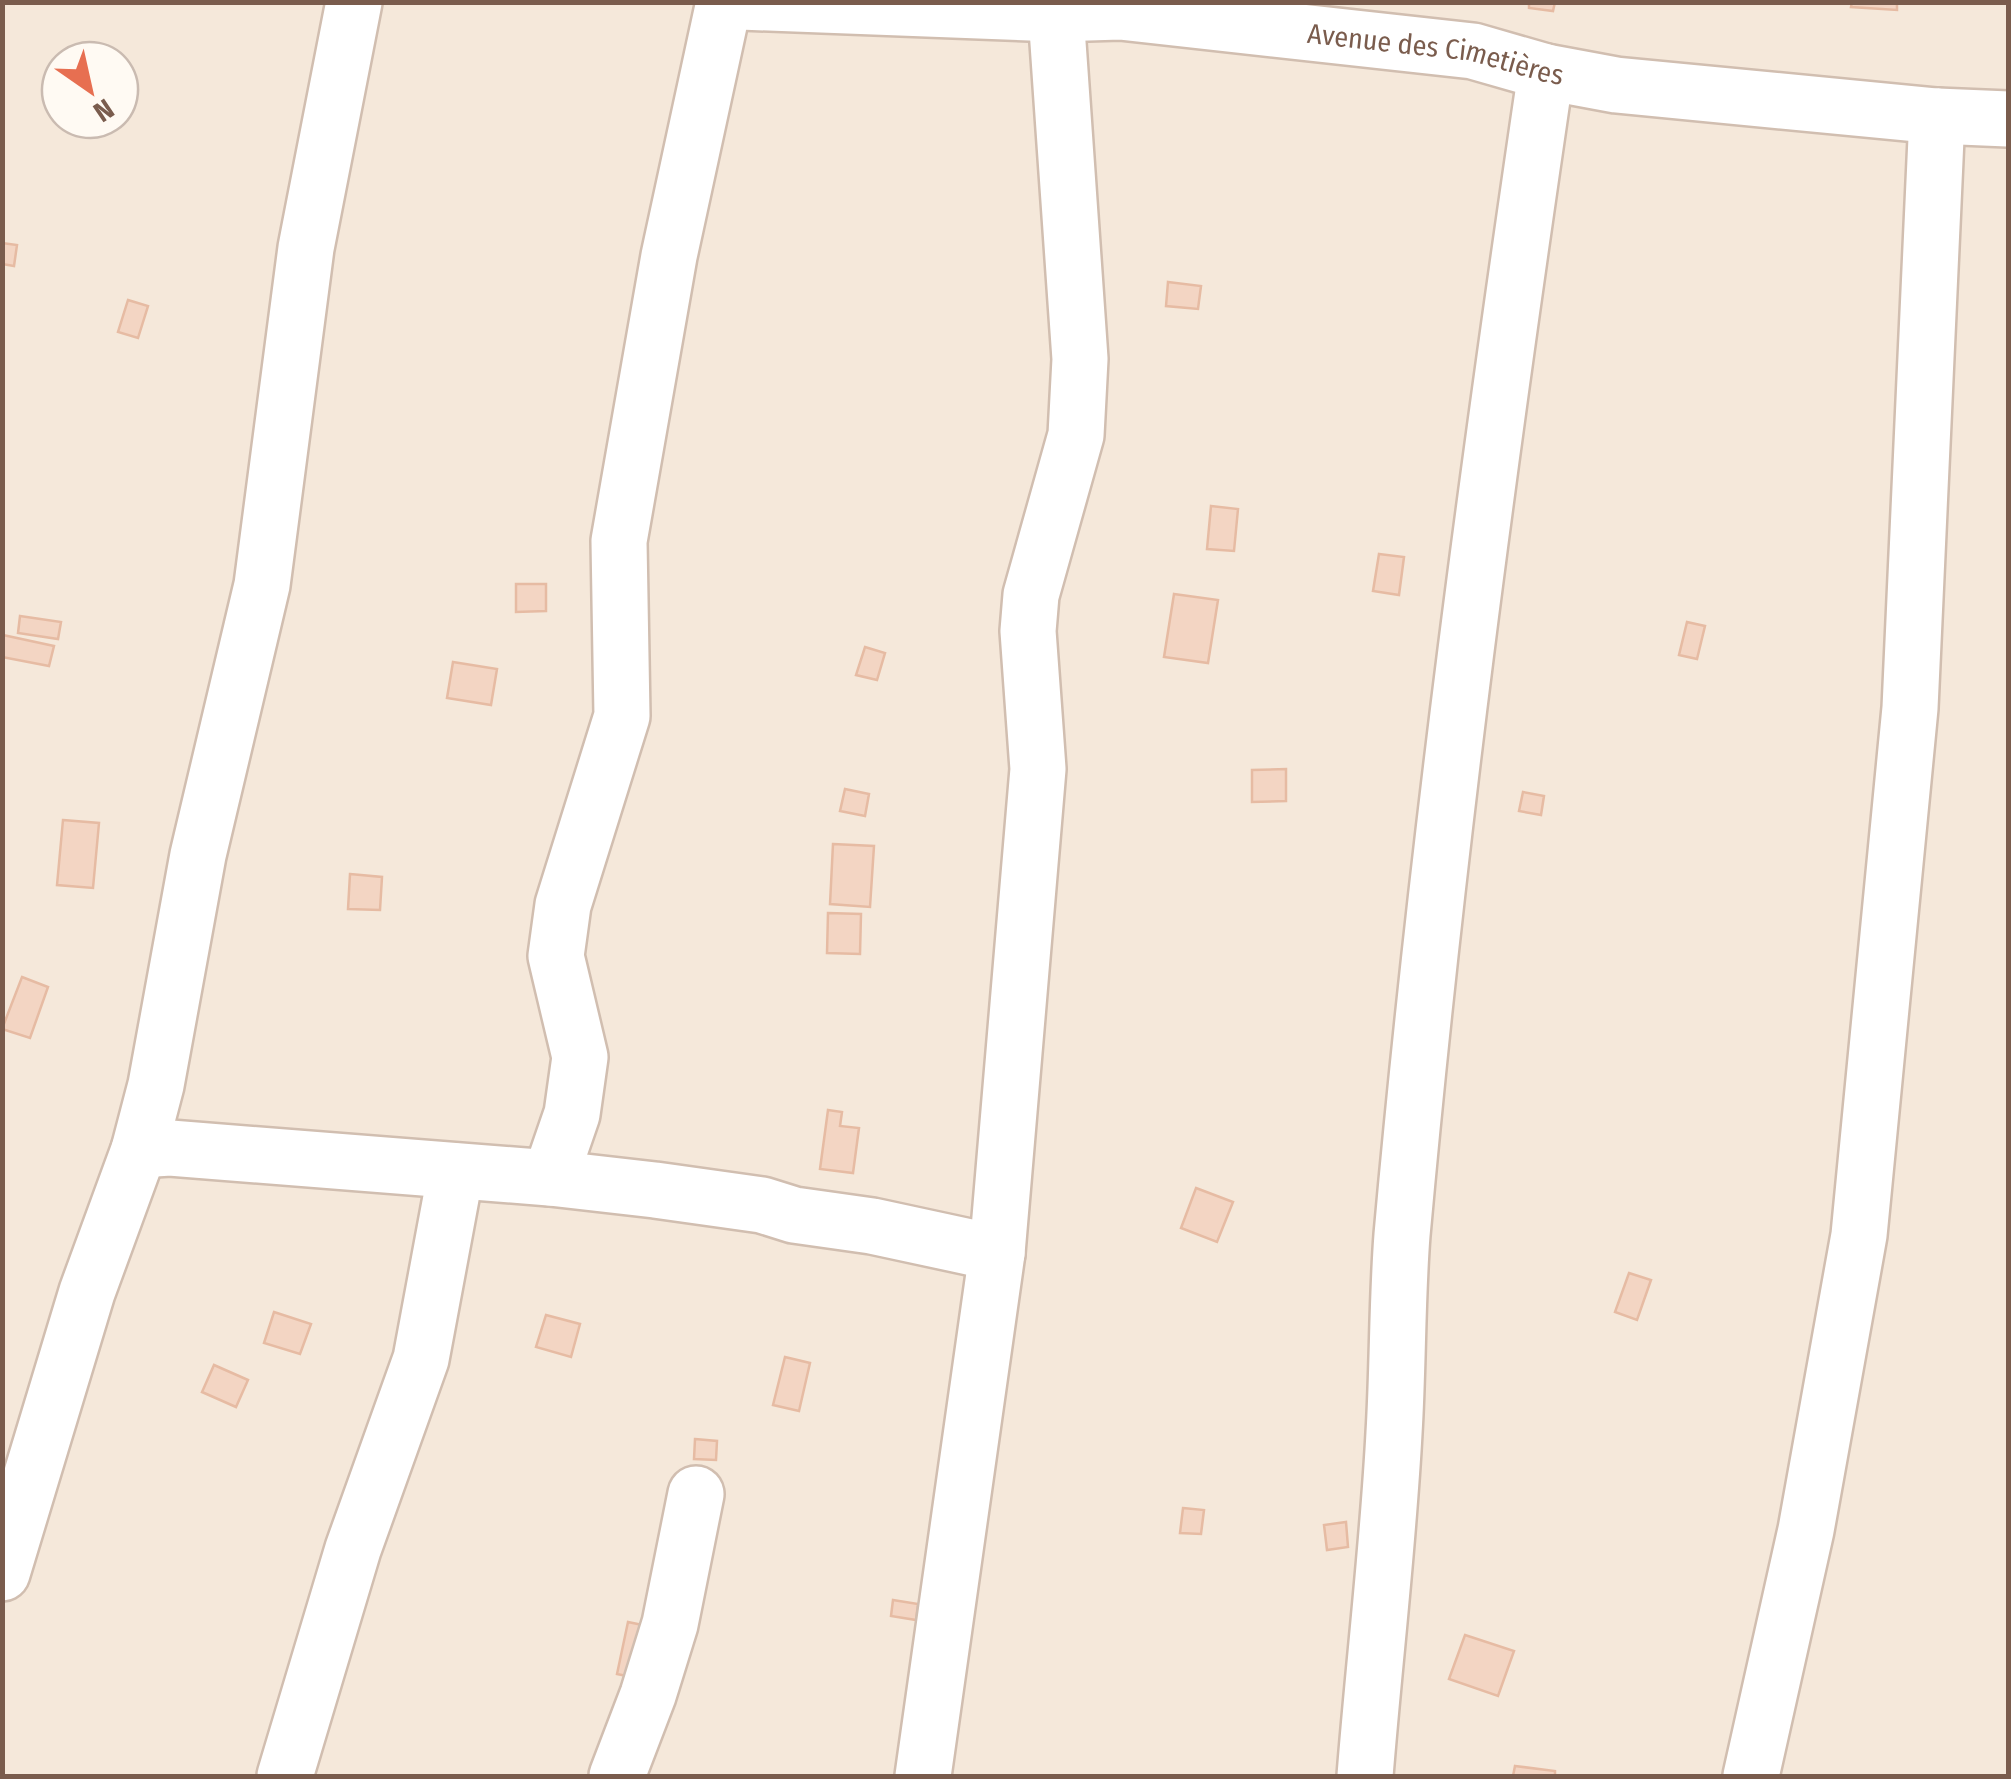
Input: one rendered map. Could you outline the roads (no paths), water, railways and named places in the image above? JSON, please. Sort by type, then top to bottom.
[{"type":"street","points":[[2,1574],[87,1292],[139,1150],[156,1085],[198,856],[262,585],[306,248],[354,2]]},
{"type":"street","points":[[550,1178],[572,1114],[580,1057],[556,956],[563,905],[622,716],[620,541],[669,256],[724,2]]},
{"type":"street","name":"Avenue des Cimetières","points":[[741,2],[1389,21],[1546,72],[1616,85],[1936,116],[2008,119]]},
{"type":"street","points":[[923,1776],[997,1253],[1038,769],[1028,632],[1031,595],[1076,434],[1079,400],[1080,359],[1041,10]]},
{"type":"street","points":[[1365,1776],[1395,1431],[1402,1238],[1447,786],[1494,420],[1546,72]]},
{"type":"street","points":[[1751,1776],[1806,1530],[1859,1236],[1910,708],[1936,116]]},
{"type":"street","points":[[139,1150],[170,1148],[550,1178],[762,1205],[794,1216],[872,1226],[997,1253]]},
{"type":"street","points":[[284,1776],[353,1549],[421,1359],[456,1170]]},
{"type":"street","points":[[617,1776],[670,1624],[696,1494]]}]
